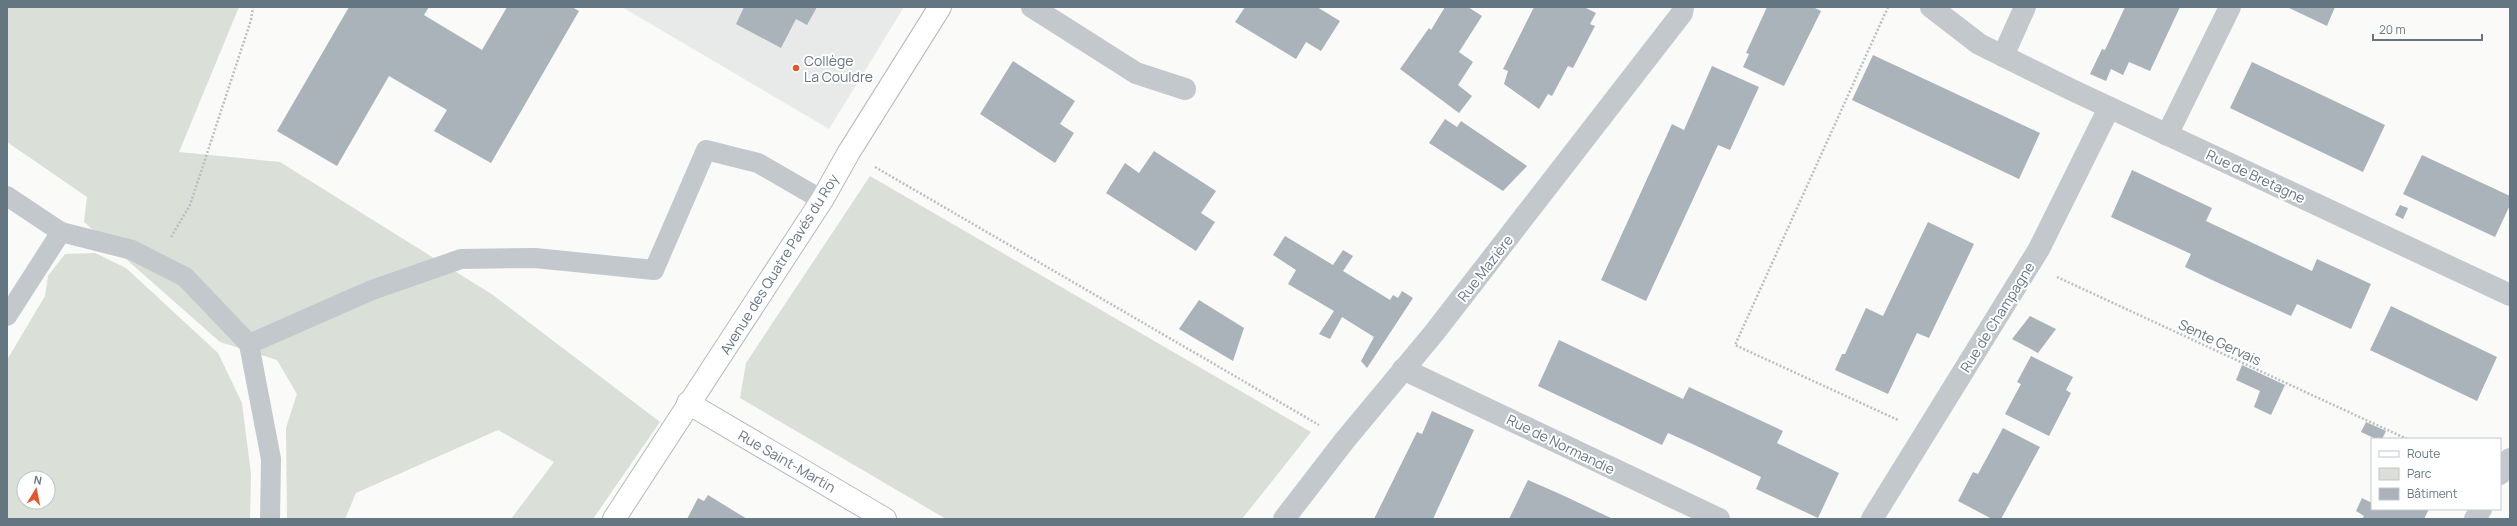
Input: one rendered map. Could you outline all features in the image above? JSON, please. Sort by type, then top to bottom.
[{"type":"street","name":"Avenue des Quatre Pavés du Roy","points":[[614,519],[688,404],[736,335],[822,200],[849,152],[940,7]]},
{"type":"street","points":[[1032,7],[1136,73],[1185,89]]},
{"type":"street","name":"Rue de Bretagne","points":[[1931,7],[1979,44],[2003,56],[2108,108],[2510,295]]},
{"type":"street","points":[[2003,56],[2024,7]]},
{"type":"street","points":[[2167,135],[2230,7]]},
{"type":"street","name":"Rue Mazière","points":[[1284,519],[1345,440],[1403,369],[1434,334],[1684,9]]},
{"type":"street","name":"Rue de Champagne","points":[[1872,519],[2039,249],[2108,108]]},
{"type":"street","name":"Rue de Normandie","points":[[1403,369],[1719,519]]},
{"type":"street","name":"Rue Saint-Martin","points":[[688,404],[885,519]]},
{"type":"street","points":[[2501,472],[2510,458]]},
{"type":"street","points":[[2476,519],[2480,510]]},
{"type":"lane","points":[[249,344],[372,290],[461,259],[535,258],[654,270],[706,150],[758,163],[822,200]]},
{"type":"lane","points":[[7,196],[61,232],[132,250],[185,277],[249,344],[271,459],[270,519]]},
{"type":"lane","points":[[7,316],[61,232]]},
{"type":"path","points":[[156,262],[190,205],[251,20],[253,7]]},
{"type":"path","points":[[1888,7],[1735,345],[1926,432]]},
{"type":"path","points":[[849,152],[1345,440]]},
{"type":"path","name":"Sente Gervais","points":[[2039,249],[2050,274],[2405,438]]},
{"type":"shaded area","name":"Collège La Couldre","points":[[622,7],[904,7],[829,129]]},
{"type":"green space","points":[[7,7],[239,7],[179,152],[280,162],[493,295],[660,422],[593,519],[511,519],[554,462],[498,430],[356,493],[345,519],[287,519],[286,428],[297,394],[277,360],[220,342],[84,222],[87,197],[7,142]]},
{"type":"green space","points":[[870,176],[1311,432],[1242,519],[946,519],[740,398],[746,363]]},
{"type":"green space","points":[[95,253],[126,268],[218,353],[242,403],[251,474],[250,519],[7,519],[7,360],[45,296],[48,276],[65,254]]},
{"type":"building","points":[[349,7],[429,7],[424,15],[482,50],[507,7],[572,7],[579,11],[491,163],[434,131],[447,110],[389,76],[337,166],[277,131]]},
{"type":"building","points":[[744,7],[817,7],[807,25],[796,19],[781,48],[736,24]]},
{"type":"building","points":[[1245,7],[1317,7],[1340,21],[1321,51],[1306,42],[1296,59],[1235,22]]},
{"type":"building","points":[[1445,7],[1468,7],[1482,16],[1459,52],[1473,62],[1458,85],[1472,96],[1459,113],[1400,69],[1429,28],[1431,30]]},
{"type":"building","points":[[1534,7],[1584,7],[1596,13],[1590,24],[1595,26],[1573,68],[1568,66],[1552,96],[1548,94],[1539,109],[1504,84],[1508,71],[1503,69]]},
{"type":"building","points":[[1767,7],[1813,7],[1821,11],[1784,86],[1743,67],[1749,54],[1746,53]]},
{"type":"building","points":[[2125,7],[2180,7],[2150,71],[2129,62],[2123,75],[2111,69],[2106,81],[2090,74],[2102,49],[2105,50]]},
{"type":"building","points":[[2287,7],[2335,7],[2327,26]]},
{"type":"building","points":[[1873,55],[2040,133],[2019,179],[1852,100]]},
{"type":"building","points":[[1013,61],[1075,101],[1060,124],[1074,133],[1055,163],[980,114]]},
{"type":"building","points":[[2252,62],[2385,125],[2363,172],[2230,108]]},
{"type":"building","points":[[1712,66],[1759,87],[1730,150],[1718,145],[1646,301],[1601,280],[1672,124],[1684,130]]},
{"type":"building","points":[[1445,119],[1457,127],[1461,121],[1527,166],[1503,191],[1429,143]]},
{"type":"building","points":[[1154,151],[1216,191],[1201,213],[1215,222],[1196,251],[1106,193],[1125,163],[1139,173]]},
{"type":"building","points":[[2422,155],[2510,196],[2510,205],[2495,237],[2403,194]]},
{"type":"building","points":[[2132,170],[2212,208],[2206,221],[2312,271],[2317,259],[2371,284],[2351,329],[2297,304],[2291,316],[2212,280],[2185,267],[2191,254],[2111,217]]},
{"type":"building","points":[[2400,205],[2408,208],[2403,219],[2395,215]]},
{"type":"building","points":[[1928,222],[1974,244],[1929,338],[1917,333],[1888,394],[1835,370],[1842,354],[1845,354],[1866,308],[1883,316]]},
{"type":"building","points":[[1285,236],[1333,265],[1343,250],[1353,256],[1343,271],[1390,300],[1393,295],[1398,298],[1402,291],[1413,298],[1367,368],[1361,361],[1374,337],[1342,317],[1330,339],[1319,334],[1334,311],[1288,284],[1296,270],[1273,255]]},
{"type":"building","points":[[1199,300],[1244,328],[1233,361],[1179,329]]},
{"type":"building","points":[[2391,306],[2497,357],[2477,401],[2370,350]]},
{"type":"building","points":[[2030,316],[2056,329],[2038,353],[2012,339]]},
{"type":"building","points":[[1559,340],[1683,399],[1689,387],[1783,431],[1777,443],[1839,473],[1818,518],[1756,489],[1761,477],[1699,447],[1668,433],[1662,445],[1538,386]]},
{"type":"building","points":[[2031,356],[2073,377],[2066,390],[2071,393],[2049,436],[2005,414],[2021,384],[2017,382]]},
{"type":"building","points":[[2242,365],[2285,385],[2271,415],[2254,407],[2260,391],[2236,380]]},
{"type":"building","points":[[1432,411],[1474,430],[1433,519],[1374,519],[1417,432],[1422,434]]},
{"type":"building","points":[[2366,422],[2386,431],[2382,438],[2374,438],[2361,432]]},
{"type":"building","points":[[2003,428],[2040,447],[2001,519],[1992,519],[1958,501],[1973,472],[1978,474]]},
{"type":"building","points":[[1528,480],[1560,494],[1613,519],[1509,519]]},
{"type":"building","points":[[708,495],[747,519],[687,519],[698,498],[704,501]]},
{"type":"building","points":[[2362,498],[2371,502],[2371,510],[2428,510],[2424,519],[2362,519],[2364,516],[2356,511]]},
{"type":"place","name":"Collège La Couldre","points":[[796,68]]}]
